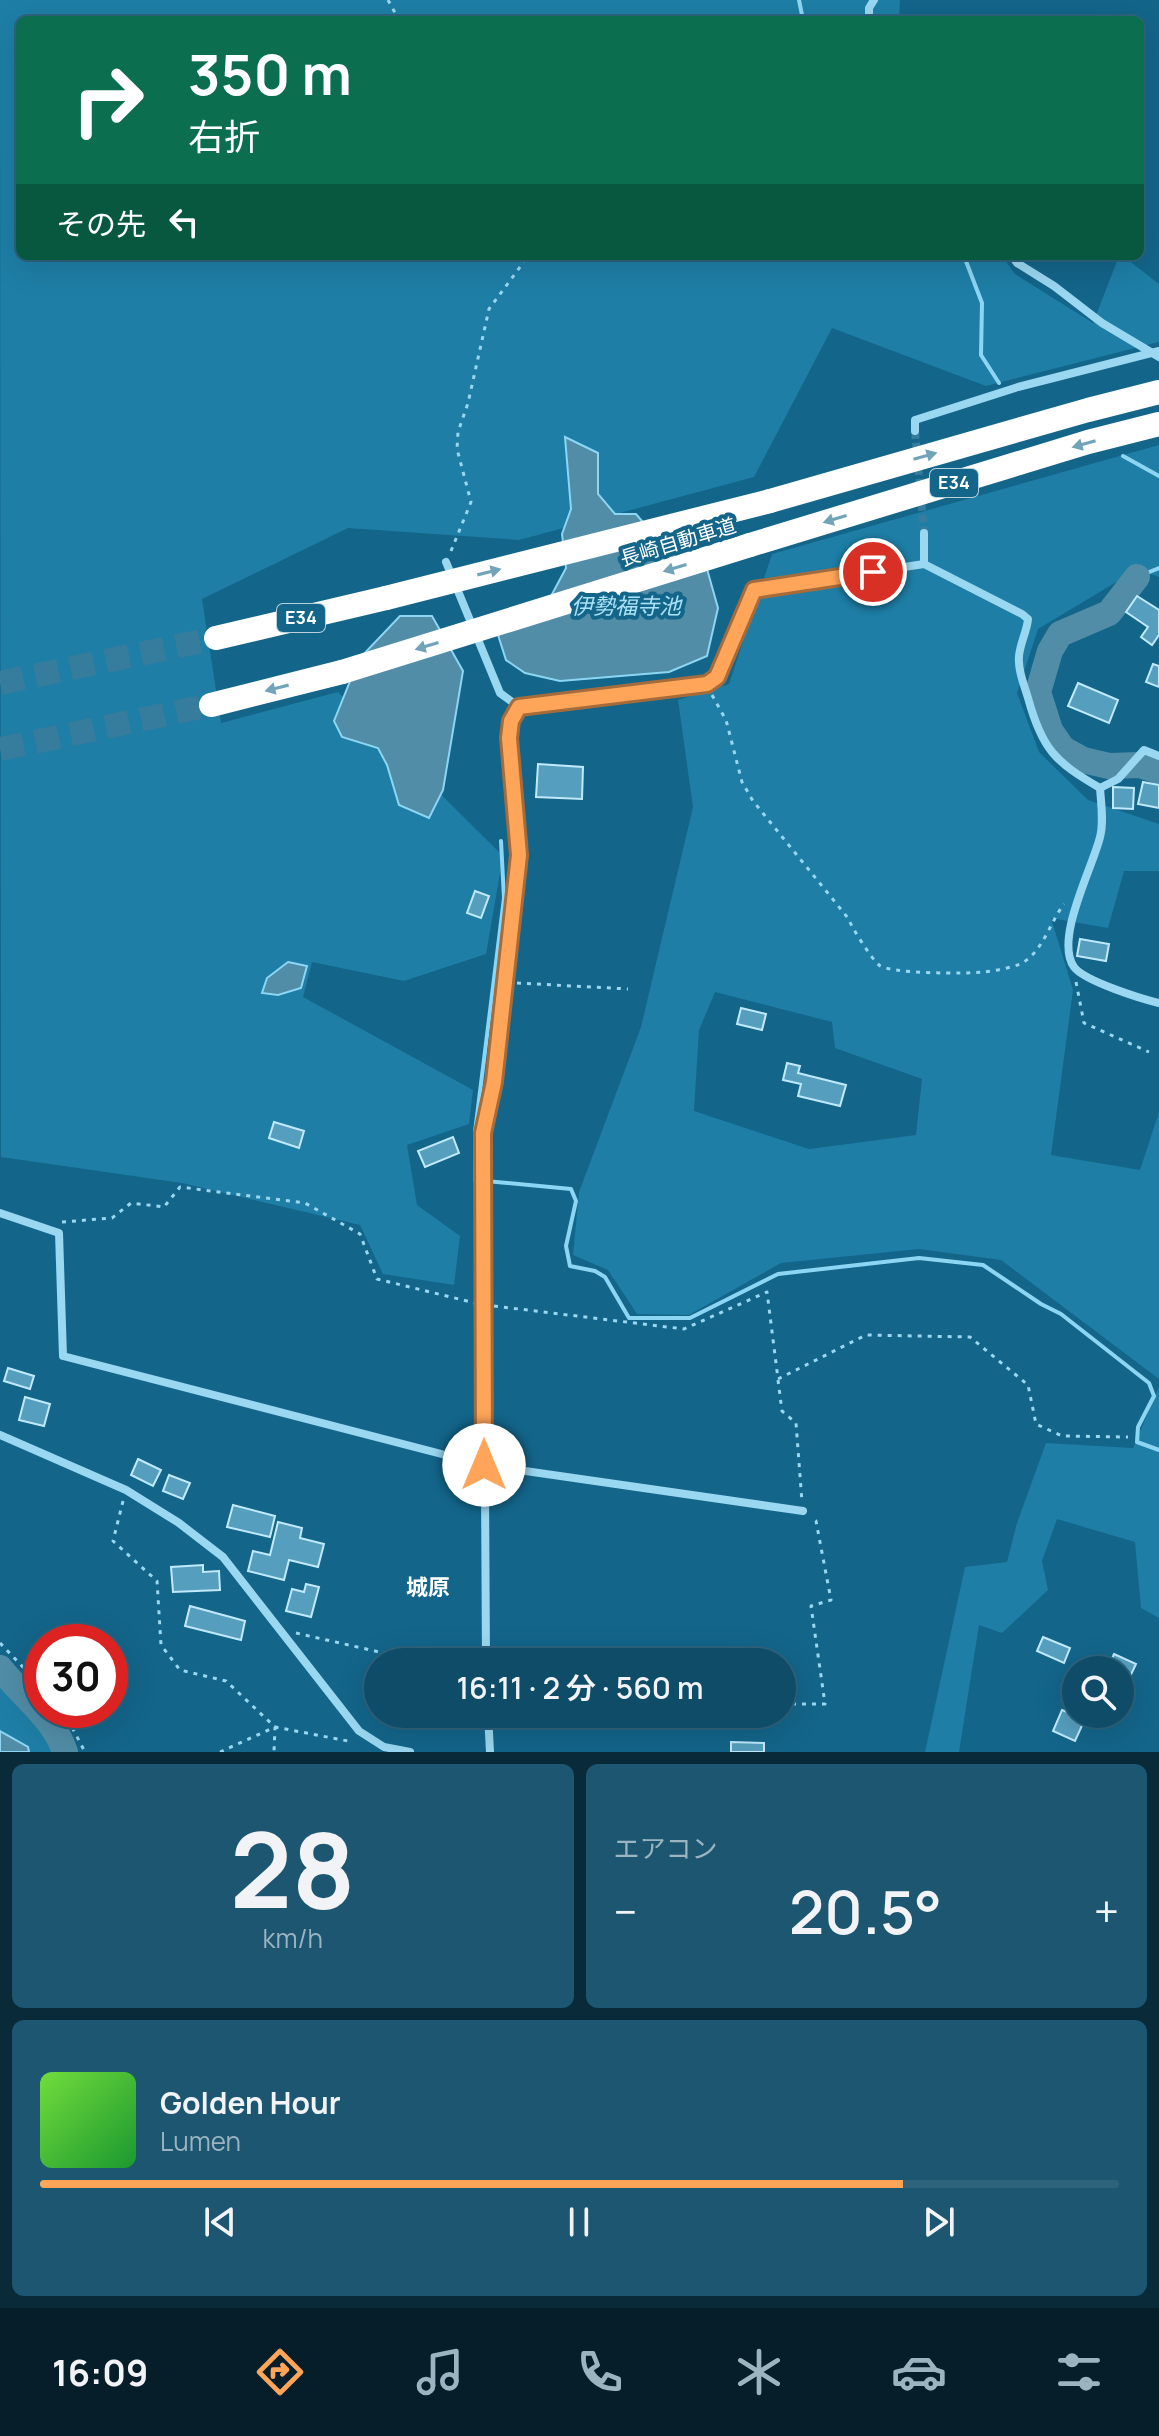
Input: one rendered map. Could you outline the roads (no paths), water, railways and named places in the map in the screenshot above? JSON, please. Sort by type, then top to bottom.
[{"type":"highway","name":"長崎自動車道","points":[[216,638],[770,501],[1159,392]]},
{"type":"highway","name":"長崎自動車道","points":[[211,705],[342,672],[1088,442],[1159,424]]},
{"type":"street","points":[[1015,260],[1102,323],[1157,354]]},
{"type":"street","points":[[915,431],[915,420],[1018,387],[1157,354]]},
{"type":"street","points":[[924,533],[924,564]]},
{"type":"street","points":[[446,562],[500,693],[519,707],[707,684],[717,677],[754,590],[924,564],[1028,619],[1018,660],[1035,724],[1049,750],[1068,769],[1100,788]]},
{"type":"street","points":[[486,1648],[483,1133],[494,1082],[519,855],[509,738],[511,721],[519,707]]},
{"type":"street","points":[[1100,788],[1118,779],[1144,750],[1159,756]]},
{"type":"street","points":[[1100,788],[1101,836],[1082,883],[1070,932],[1069,950],[1074,967],[1084,976],[1159,1003]]},
{"type":"street","points":[[0,1213],[59,1233],[63,1356],[484,1465],[803,1511]]},
{"type":"street","points":[[0,1435],[126,1490],[179,1523],[223,1557],[359,1731],[384,1747],[410,1752]]},
{"type":"street","points":[[489,1728],[490,1752]]},
{"type":"water","name":"伊勢福寺池","points":[[565,437],[598,453],[598,494],[615,514],[636,514],[666,549],[707,569],[718,608],[707,656],[669,672],[560,681],[525,673],[506,660],[498,635],[550,598],[566,568],[562,534],[571,509]]},
{"type":"water","points":[[400,616],[432,616],[463,671],[443,790],[429,818],[399,805],[387,765],[378,748],[342,737],[334,721],[359,659]]},
{"type":"water","points":[[288,962],[307,966],[301,988],[278,995],[262,993],[267,978]]},
{"type":"water","points":[[0,1731],[28,1747],[29,1752],[0,1752]]},
{"type":"waterway","points":[[799,0],[802,16]]},
{"type":"waterway","points":[[966,260],[982,303],[981,355],[999,383]]},
{"type":"waterway","points":[[1123,456],[1159,476]]},
{"type":"waterway","points":[[1137,577],[1159,568]]},
{"type":"waterway","points":[[1137,577],[1109,613],[1060,634],[1050,651],[1038,692],[1050,730],[1063,749],[1083,760],[1109,766],[1140,765],[1159,771]]},
{"type":"waterway","points":[[501,841],[504,898],[475,1132],[475,1180],[571,1189],[576,1201],[566,1246],[570,1266],[595,1271],[605,1277],[629,1318],[690,1318],[778,1274],[919,1258],[983,1265],[1061,1314],[1149,1383],[1154,1396],[1138,1427],[1137,1442],[1159,1450]]},
{"type":"waterway","points":[[0,1668],[53,1728],[65,1752]]},
{"type":"tunnel","points":[[915,431],[924,533]]},
{"type":"tunnel","points":[[0,683],[216,638]]},
{"type":"tunnel","points":[[0,749],[211,705]]},
{"type":"district","name":"城原","points":[[428,1587]]}]
